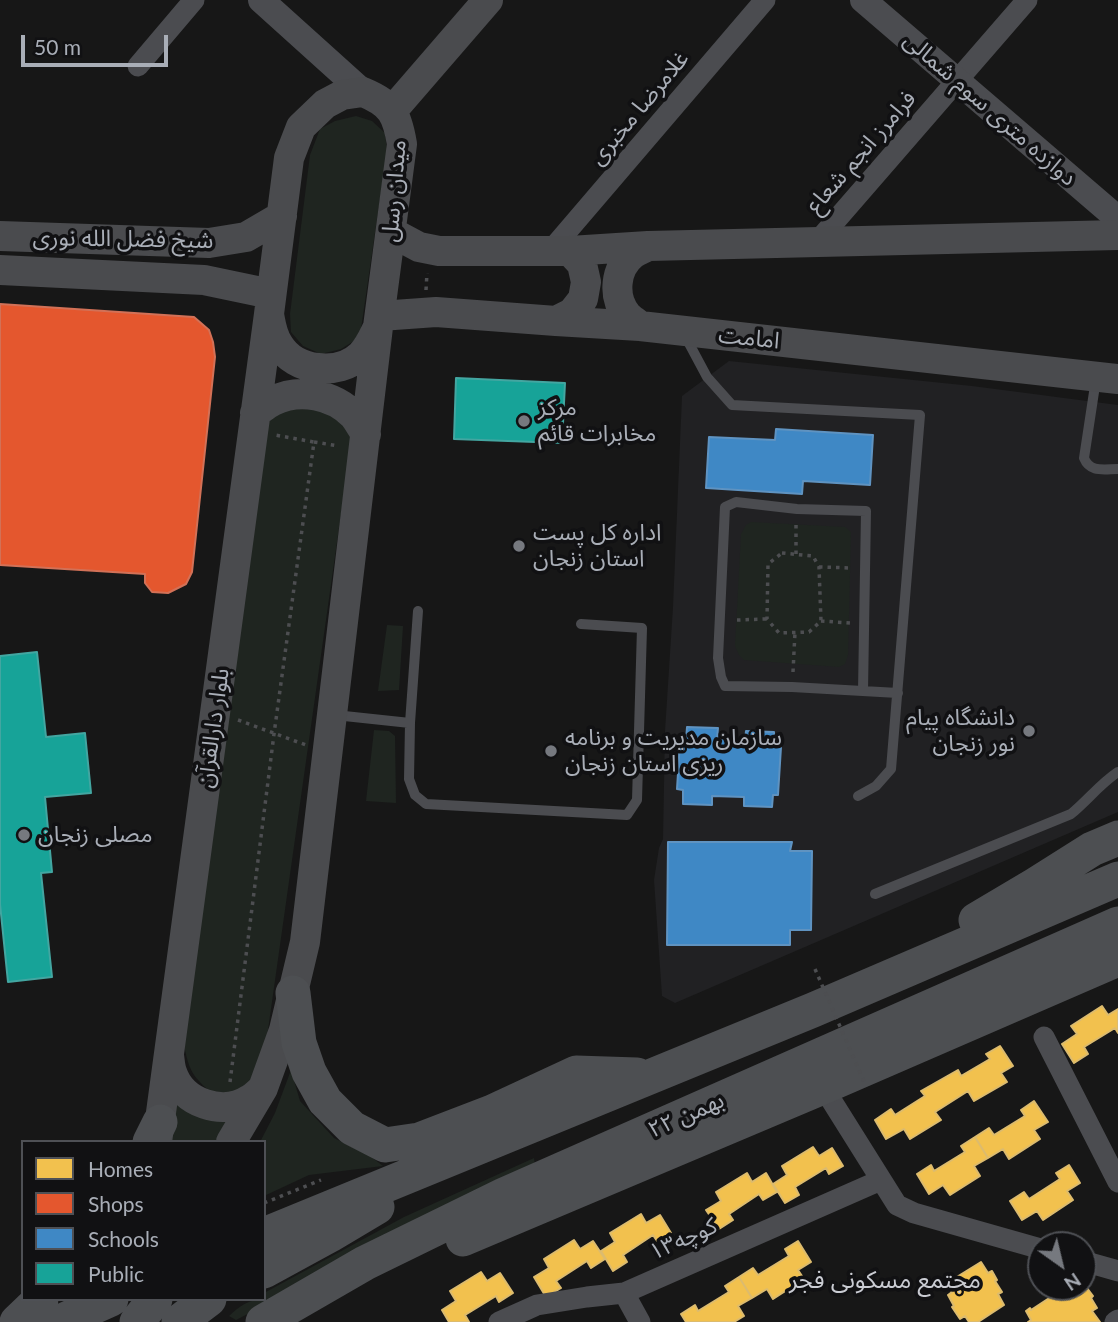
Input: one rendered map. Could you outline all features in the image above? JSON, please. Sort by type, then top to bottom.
[{"type":"highway","points":[[813,1010],[1035,886],[1092,849],[1118,838]]},
{"type":"highway","points":[[266,1234],[813,1010],[1118,879]]},
{"type":"highway","name":"۲۲ بهمن","points":[[263,1322],[365,1263],[516,1190],[1118,924]]},
{"type":"highway","points":[[365,1263],[438,1250],[1118,959]]},
{"type":"highway","points":[[293,993],[299,1043],[309,1072],[325,1101],[352,1128],[385,1144],[419,1140],[492,1112],[576,1073],[651,1076]]},
{"type":"highway","points":[[266,1270],[374,1209],[416,1172]]},
{"type":"highway","points":[[17,1322],[39,1301]]},
{"type":"highway","points":[[69,1318],[107,1301]]},
{"type":"highway","points":[[135,1322],[153,1301]]},
{"type":"highway","points":[[179,1322],[206,1301]]},
{"type":"highway","points":[[69,1318],[100,1315],[113,1322]]},
{"type":"main road","points":[[392,111],[488,0]]},
{"type":"main road","name":"میدان رسل","points":[[363,92],[378,99],[392,111],[402,144],[379,322],[359,357],[344,366],[326,369],[308,367],[293,359],[280,347],[272,331],[270,304],[289,158],[301,127],[325,104],[342,94],[363,92]]},
{"type":"main road","name":"شیخ فضل الله نوری","points":[[0,236],[209,243],[246,237],[282,216]]},
{"type":"main road","points":[[391,232],[419,247],[462,252],[1118,234]]},
{"type":"main road","points":[[640,326],[626,315],[619,300],[617,283],[622,267],[633,254],[648,246]]},
{"type":"main road","points":[[556,321],[572,313],[583,299],[586,282],[582,264],[561,250]]},
{"type":"main road","name":"شیخ فضل الله نوری","points":[[0,270],[204,280],[270,304]]},
{"type":"main road","name":"بلوار دارالقرآن","points":[[156,1135],[270,304]]},
{"type":"main road","name":"امامت","points":[[379,322],[436,312],[640,326],[1107,378]]},
{"type":"main road","points":[[232,1140],[263,1088],[284,1030],[306,942],[379,322]]},
{"type":"main road","points":[[254,423],[273,401],[294,394],[316,395],[337,402],[354,416],[366,434]]},
{"type":"main road","points":[[169,1055],[172,1073],[182,1089],[196,1101],[213,1107],[232,1107],[249,1100],[263,1088]]},
{"type":"main road","points":[[135,1301],[135,1322]]},
{"type":"main road","points":[[170,1322],[174,1301]]},
{"type":"street","points":[[138,66],[194,0]]},
{"type":"street","points":[[261,0],[363,92]]},
{"type":"street","name":"غلامرضا مخبری","points":[[561,250],[765,0]]},
{"type":"street","name":"دوازده متری سوم شمالی","points":[[863,0],[1118,219]]},
{"type":"street","name":"فرامرز انجم شعاع","points":[[817,242],[1027,0]]},
{"type":"street","points":[[1044,1037],[1118,1182]]},
{"type":"street","points":[[823,1087],[897,1205],[914,1213],[1027,1245]]},
{"type":"street","name":"کوچه۱۳","points":[[499,1322],[537,1304],[624,1293],[881,1180]]},
{"type":"street","points":[[1097,1265],[1118,1271]]},
{"type":"street","points":[[624,1293],[640,1322]]},
{"type":"lane","points":[[683,331],[707,377],[732,405],[920,415],[891,769],[876,786],[858,796]]},
{"type":"lane","points":[[1107,378],[1084,458],[1087,465],[1093,469],[1118,469]]},
{"type":"lane","points":[[863,691],[866,511],[797,509],[736,502],[725,507],[718,658],[725,686],[898,693]]},
{"type":"lane","points":[[418,611],[409,779],[415,795],[426,804],[627,815],[637,800],[642,628],[581,624]]},
{"type":"lane","points":[[332,715],[410,723]]},
{"type":"lane","points":[[875,894],[1071,814],[1102,783],[1118,772]]},
{"type":"path","points":[[425,313],[428,249]]},
{"type":"path","points":[[254,423],[314,442],[230,1083],[263,1088]]},
{"type":"path","points":[[796,554],[797,509]]},
{"type":"path","points":[[821,621],[819,567],[813,556],[782,553],[768,564],[767,619],[779,633],[809,632],[821,621],[863,624]]},
{"type":"path","points":[[819,567],[865,568]]},
{"type":"path","points":[[737,620],[767,619]]},
{"type":"path","points":[[792,687],[795,632]]},
{"type":"path","points":[[215,711],[328,753]]},
{"type":"path","points":[[815,969],[865,1084]]},
{"type":"shaded area","points":[[356,116],[372,121],[385,133],[387,150],[361,329],[354,341],[341,349],[321,354],[303,346],[291,332],[290,314],[310,155],[320,129],[335,121]]},
{"type":"shaded area","points":[[729,361],[972,386],[1118,405],[1118,812],[675,1003],[662,996],[654,880],[663,839],[665,731],[682,396]]},
{"type":"shaded area","points":[[284,406],[320,407],[346,422],[352,436],[265,1051],[254,1079],[236,1093],[213,1094],[193,1073],[184,1045],[266,418]]},
{"type":"shaded area","points":[[751,522],[845,527],[851,532],[848,655],[845,664],[839,667],[744,660],[739,655],[735,646],[741,534]]},
{"type":"shaded area","points":[[387,625],[403,626],[399,690],[378,691]]},
{"type":"shaded area","points":[[374,730],[389,731],[395,736],[396,803],[366,801]]},
{"type":"shaded area","points":[[291,1070],[300,1101],[334,1138],[370,1156],[383,1166],[309,1175],[266,1195],[266,1140],[261,1140],[275,1113]]},
{"type":"shaded area","points":[[177,1090],[234,1114],[216,1140],[171,1140]]},
{"type":"shaded area","points":[[534,1158],[535,1166],[236,1320],[229,1316],[252,1301],[266,1301],[266,1292],[404,1217]]},
{"type":"building: Homes","points":[[1102,1006],[1108,1015],[1118,1009],[1118,1033],[1115,1028],[1084,1047],[1088,1054],[1074,1063],[1062,1044],[1077,1034],[1071,1026]]},
{"type":"building: Homes","points":[[1000,1046],[1013,1066],[1001,1073],[1007,1082],[974,1101],[968,1091],[935,1112],[941,1120],[910,1139],[904,1129],[886,1139],[875,1120],[891,1109],[895,1115],[925,1096],[921,1091],[958,1070],[961,1076],[990,1059],[986,1054]]},
{"type":"building: Homes","points":[[1034,1101],[1048,1122],[1034,1130],[1040,1139],[1009,1159],[1003,1149],[988,1158],[975,1137],[989,1128],[994,1135],[1025,1116],[1021,1110]]},
{"type":"building: Homes","points":[[975,1137],[988,1158],[974,1166],[980,1176],[950,1195],[943,1185],[929,1194],[917,1174],[931,1165],[934,1171],[965,1152],[961,1146]]},
{"type":"building: Homes","points":[[813,1147],[819,1156],[832,1148],[843,1166],[829,1174],[826,1168],[795,1187],[799,1195],[785,1203],[773,1184],[787,1175],[782,1166]]},
{"type":"building: Homes","points":[[1069,1165],[1080,1183],[1067,1191],[1073,1200],[1043,1220],[1037,1211],[1022,1220],[1010,1201],[1024,1192],[1029,1199],[1060,1179],[1056,1173]]},
{"type":"building: Homes","points":[[747,1173],[752,1182],[766,1173],[777,1192],[763,1200],[759,1194],[729,1214],[733,1220],[719,1229],[706,1210],[721,1201],[716,1192]]},
{"type":"building: Homes","points":[[641,1214],[646,1223],[660,1215],[671,1233],[657,1241],[653,1235],[623,1255],[627,1262],[613,1271],[601,1251],[615,1242],[610,1233]]},
{"type":"building: Homes","points":[[574,1240],[580,1249],[593,1241],[605,1259],[591,1268],[587,1261],[556,1281],[561,1288],[546,1297],[534,1277],[549,1268],[544,1259]]},
{"type":"building: Homes","points":[[798,1241],[811,1262],[798,1270],[804,1279],[773,1299],[767,1289],[752,1298],[739,1277],[753,1268],[758,1275],[789,1256],[785,1249]]},
{"type":"building: Homes","points":[[981,1262],[988,1273],[992,1271],[997,1280],[995,1281],[1002,1292],[998,1294],[1004,1305],[978,1322],[969,1322],[965,1316],[960,1319],[952,1307],[954,1306],[948,1295],[952,1292],[947,1283]]},
{"type":"building: Homes","points":[[481,1272],[487,1281],[500,1273],[513,1293],[499,1302],[496,1296],[465,1315],[469,1322],[449,1322],[442,1310],[456,1301],[450,1291]]},
{"type":"building: Homes","points":[[739,1277],[752,1298],[738,1306],[744,1316],[734,1322],[686,1322],[681,1314],[695,1305],[698,1311],[729,1292],[725,1286]]},
{"type":"building: Homes","points":[[1045,1301],[1093,1301],[1097,1308],[1092,1311],[1100,1322],[1028,1322],[1031,1320],[1026,1311],[1030,1308],[1031,1310]]},
{"type":"building: Shops","points":[[0,304],[194,317],[209,330],[215,357],[192,572],[186,584],[168,593],[152,592],[145,583],[145,574],[0,565]]},
{"type":"building: Schools","points":[[776,429],[873,435],[870,485],[803,481],[802,494],[706,488],[709,437],[775,440]]},
{"type":"building: Schools","points":[[687,727],[718,728],[717,739],[745,740],[746,731],[774,732],[774,747],[781,747],[778,795],[773,795],[772,807],[744,806],[744,797],[712,796],[712,805],[683,804],[683,790],[677,789],[680,741],[686,741]]},
{"type":"building: Schools","points":[[668,842],[792,842],[790,851],[812,851],[811,930],[790,930],[790,945],[667,945]]},
{"type":"building: Public","points":[[456,378],[565,383],[562,443],[454,439]]},
{"type":"building: Public","name":"مصلی زنجان","points":[[37,652],[46,737],[85,733],[91,793],[45,797],[52,872],[41,873],[52,977],[8,982],[0,904],[0,656]]},
{"type":"place","name":"مرکز مخابرات قائم","points":[[524,421]]},
{"type":"place","name":"اداره کل پست استان زنجان","points":[[519,546]]},
{"type":"place","name":"دانشگاه پیام نور زنجان","points":[[1029,731]]},
{"type":"place","name":"سازمان مدیریت و برنامه ریزی استان زنجان","points":[[551,751]]},
{"type":"place","name":"مصلی زنجان","points":[[24,835]]},
{"type":"district","name":"مجتمع مسکونی فجر","points":[[885,1280]]}]
